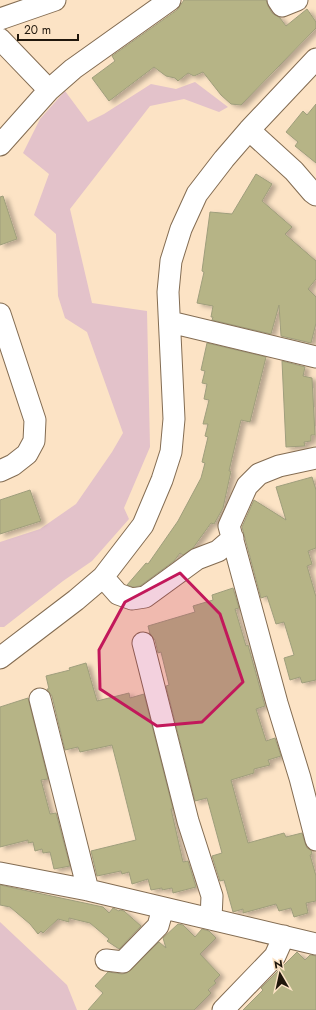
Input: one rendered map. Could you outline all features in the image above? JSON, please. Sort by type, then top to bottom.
[{"type":"street","points":[[0,145],[49,90],[74,69],[170,0]]},
{"type":"street","points":[[278,0],[282,6],[296,0]]},
{"type":"street","points":[[0,19],[46,1]]},
{"type":"street","points":[[0,39],[49,90]]},
{"type":"street","points":[[0,658],[103,577],[143,526],[162,480],[171,452],[174,419],[168,292],[171,261],[181,229],[197,194],[224,159],[249,130],[316,59]]},
{"type":"street","points":[[249,130],[294,171],[316,195]]},
{"type":"street","points":[[0,314],[35,420],[34,441],[27,454],[13,465],[0,471]]},
{"type":"street","points":[[170,322],[316,357]]},
{"type":"street","points":[[316,458],[279,466],[259,474],[247,486],[229,526],[316,840]]},
{"type":"street","points":[[103,577],[118,594],[132,599],[145,597],[182,570],[218,550],[233,538]]},
{"type":"street","points":[[143,643],[188,821],[212,896],[211,919]]},
{"type":"street","points":[[40,699],[88,890]]},
{"type":"street","points":[[0,873],[88,890],[316,944]]},
{"type":"street","points":[[106,960],[123,962],[158,926],[163,908]]},
{"type":"street","points":[[223,1010],[275,956],[284,936]]},
{"type":"highlighted area","points":[[180,573],[220,614],[243,682],[202,722],[157,726],[100,689],[99,650],[125,602]]},
{"type":"shaded area","points":[[195,82],[228,107],[219,112],[184,99],[150,106],[70,209],[92,303],[147,311],[150,447],[124,508],[129,519],[92,561],[63,581],[4,627],[0,627],[0,542],[40,529],[76,504],[112,452],[123,433],[87,332],[65,318],[58,296],[56,234],[34,215],[49,174],[23,153],[40,119],[65,91],[88,122],[104,114],[151,84],[176,89]]},
{"type":"shaded area","points":[[0,922],[67,985],[77,1010],[0,1010]]},
{"type":"building","points":[[184,0],[266,0],[272,13],[280,18],[286,26],[307,9],[316,22],[316,28],[241,105],[231,104],[221,95],[203,72],[194,76],[188,73],[178,81],[175,78],[166,76],[154,67],[109,101],[92,78],[115,61],[112,56],[177,10]]},
{"type":"building","points":[[316,104],[316,163],[295,146],[298,142],[286,132],[303,111],[307,115]]},
{"type":"building","points":[[256,174],[272,184],[262,201],[292,227],[285,234],[316,261],[316,279],[308,289],[316,297],[316,323],[311,343],[281,336],[279,305],[271,334],[212,320],[213,317],[211,317],[213,306],[197,303],[204,272],[202,271],[210,212],[232,214]]},
{"type":"building","points":[[3,196],[17,239],[0,245],[0,197]]},
{"type":"building","points":[[207,343],[266,357],[250,422],[241,420],[229,471],[231,471],[223,508],[214,524],[211,523],[193,548],[183,555],[180,553],[174,561],[140,586],[133,587],[127,585],[146,563],[148,564],[178,521],[201,478],[205,463],[202,462],[208,437],[205,436],[208,424],[203,424],[209,400],[204,399],[207,384],[202,383],[205,371],[201,370]]},
{"type":"building","points":[[282,361],[305,367],[303,376],[312,378],[315,435],[311,435],[311,441],[304,442],[305,446],[286,447]]},
{"type":"building","points":[[312,477],[316,490],[316,548],[308,551],[312,564],[307,566],[316,597],[316,680],[302,683],[300,677],[290,680],[284,658],[294,655],[284,622],[276,624],[267,596],[261,598],[242,527],[254,500],[286,520],[276,487]]},
{"type":"building","points":[[30,490],[41,521],[0,534],[0,500]]},
{"type":"building","points":[[233,588],[239,608],[235,609],[246,646],[248,645],[265,706],[256,709],[266,741],[275,738],[281,756],[268,760],[270,765],[254,769],[254,773],[231,780],[248,843],[284,833],[286,837],[302,833],[307,848],[311,850],[312,854],[310,855],[316,876],[316,901],[306,903],[308,913],[294,917],[291,908],[279,911],[276,904],[243,913],[243,909],[233,912],[224,880],[220,881],[212,856],[222,853],[207,798],[195,801],[166,686],[169,685],[161,652],[158,653],[155,640],[150,634],[148,626],[195,612],[193,606],[213,600],[212,595]]},
{"type":"building","points":[[86,663],[97,701],[129,693],[130,698],[144,694],[173,809],[171,809],[183,862],[188,861],[196,887],[173,893],[172,888],[151,890],[148,879],[132,884],[129,872],[122,874],[121,871],[97,876],[91,851],[136,840],[112,745],[80,752],[78,747],[65,750],[52,696],[47,689],[49,689],[46,676],[70,670],[69,668]]},
{"type":"building","points":[[28,698],[48,779],[41,780],[50,814],[56,813],[70,866],[54,869],[50,852],[43,853],[42,849],[35,851],[33,842],[28,843],[28,840],[0,847],[0,707]]},
{"type":"building","points":[[0,885],[103,907],[109,913],[113,908],[119,911],[124,911],[141,926],[119,949],[107,941],[109,939],[90,923],[69,918],[69,922],[58,919],[43,933],[41,931],[38,934],[30,924],[10,907],[0,905]]},
{"type":"building","points":[[178,924],[183,925],[195,937],[202,929],[209,931],[216,938],[200,954],[220,975],[214,981],[216,983],[208,990],[211,993],[194,1010],[88,1010],[103,993],[95,986],[108,972],[122,974],[127,973],[159,942],[166,948],[163,938]]},
{"type":"building","points":[[297,952],[305,960],[310,955],[316,956],[316,1010],[243,1010],[263,990],[261,988]]}]
